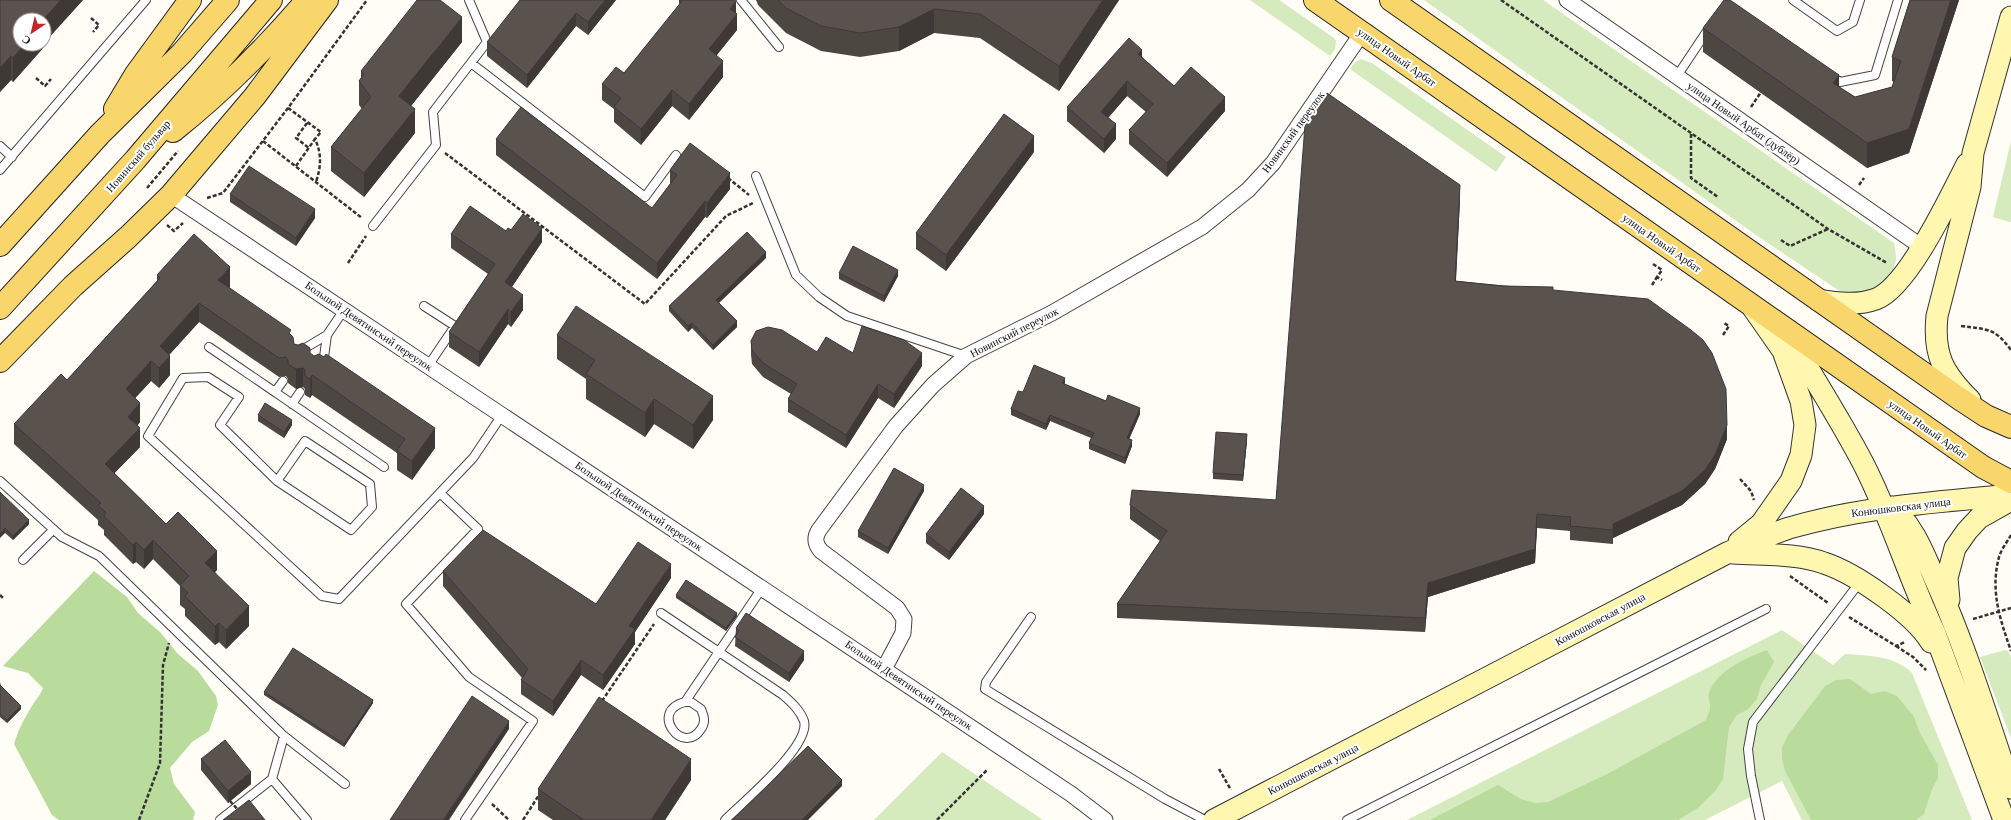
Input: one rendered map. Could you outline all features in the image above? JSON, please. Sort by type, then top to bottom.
[{"type":"main road","points":[[100,134],[136,74],[190,0]]},
{"type":"main road","points":[[0,244],[100,134],[182,53],[228,0]]},
{"type":"main road","name":"Новинский бульвар","points":[[0,308],[135,160],[271,0]]},
{"type":"main road","points":[[135,160],[207,103],[279,33],[307,0]]},
{"type":"main road","points":[[0,361],[73,286],[133,232],[171,195],[255,96],[327,0]]},
{"type":"main road","name":"улица Новый Арбат","points":[[1315,0],[1983,467],[2011,482]]},
{"type":"main road","points":[[1391,0],[1986,416],[2011,427]]},
{"type":"main road","points":[[1986,416],[1955,385],[1944,369],[1937,349],[1935,332],[1937,316],[1970,187],[1973,153],[2011,17]]},
{"type":"main road","points":[[1818,300],[1845,304],[1876,299],[1887,293],[1907,272],[1973,153]]},
{"type":"main road","points":[[1726,553],[1761,524],[1791,481],[1800,455],[1805,425],[1801,401],[1783,351],[1751,306]]},
{"type":"main road","points":[[1784,329],[1888,508],[1921,602],[1934,631],[2004,820]]},
{"type":"main road","name":"Конюшковская улица","points":[[1214,820],[1726,553],[1787,529],[1835,516],[1888,508],[2011,494]]},
{"type":"main road","points":[[2011,500],[1979,518],[1967,531],[1955,548],[1947,578],[2011,788]]},
{"type":"main road","points":[[1888,508],[1907,522],[1959,618]]},
{"type":"main road","points":[[1726,553],[1801,558],[1825,563],[1860,582],[1895,605],[1926,633],[1952,679]]},
{"type":"street","name":"улица Новый Арбат (дублёр)","points":[[1566,0],[1922,247]]},
{"type":"street","name":"Новинский переулок","points":[[884,669],[903,633],[904,619],[897,608],[817,547],[816,534],[896,426],[933,385],[966,356],[1052,313],[1202,226],[1248,190],[1273,163],[1362,33]]},
{"type":"street","name":"Большой Девятинский переулок","points":[[171,195],[1071,794],[1105,820]]},
{"type":"lane","points":[[0,170],[146,0]]},
{"type":"lane","points":[[372,226],[436,145],[433,112],[487,42],[469,0]]},
{"type":"lane","points":[[741,0],[779,47]]},
{"type":"lane","points":[[1793,0],[1836,31],[1853,22],[1860,0]]},
{"type":"lane","points":[[1821,69],[1840,82],[1875,75],[1898,0]]},
{"type":"lane","points":[[1677,76],[1714,21]]},
{"type":"lane","points":[[471,63],[645,197],[676,156]]},
{"type":"lane","points":[[0,146],[12,157]]},
{"type":"lane","points":[[756,176],[796,275],[819,297],[847,316],[966,356]]},
{"type":"lane","points":[[424,306],[455,326],[428,366]]},
{"type":"lane","points":[[315,370],[324,357],[328,335],[344,310]]},
{"type":"lane","points":[[298,359],[307,347],[328,335]]},
{"type":"lane","points":[[209,347],[384,467]]},
{"type":"lane","points":[[277,480],[305,441],[370,484],[372,507],[350,530],[277,480],[220,425],[239,397],[208,377],[183,378],[148,436],[322,596],[339,599],[473,458],[502,415]]},
{"type":"lane","points":[[275,392],[284,381]]},
{"type":"lane","points":[[292,404],[300,392]]},
{"type":"lane","points":[[0,481],[62,537],[99,556],[284,736],[345,784]]},
{"type":"lane","points":[[440,493],[478,529],[406,604],[469,677],[533,721],[465,820]]},
{"type":"lane","points":[[23,560],[53,530]]},
{"type":"lane","points":[[1760,820],[1751,776],[1748,749],[1753,722],[1860,582]]},
{"type":"lane","points":[[685,702],[696,705],[701,709],[705,720],[700,731],[690,737],[679,736],[671,728],[669,722],[671,711],[679,703],[685,702],[762,588]]},
{"type":"lane","points":[[1347,820],[1766,608]]},
{"type":"lane","points":[[661,613],[783,695],[796,708],[804,722],[802,738],[793,754],[725,820]]},
{"type":"lane","points":[[1031,617],[986,682],[985,689],[1165,799],[1205,820]]},
{"type":"lane","points":[[220,820],[272,779],[284,736]]},
{"type":"lane","points":[[272,779],[307,820]]},
{"type":"path","points":[[203,200],[223,193],[368,0]]},
{"type":"path","points":[[1501,0],[1828,229],[1891,265]]},
{"type":"path","points":[[91,18],[104,29]]},
{"type":"path","points":[[93,32],[99,25]]},
{"type":"path","points":[[36,78],[48,88]]},
{"type":"path","points":[[45,86],[51,79]]},
{"type":"path","points":[[288,108],[320,132],[296,166]]},
{"type":"path","points":[[307,123],[296,138],[309,148]]},
{"type":"path","points":[[1691,133],[1691,178],[1718,197]]},
{"type":"path","points":[[315,139],[320,149],[320,163],[316,182]]},
{"type":"path","points":[[263,141],[372,226],[348,262]]},
{"type":"path","points":[[436,145],[645,304],[726,216],[756,202],[727,177]]},
{"type":"path","points":[[164,223],[174,231],[184,221]]},
{"type":"path","points":[[1781,240],[1790,246],[1828,229]]},
{"type":"path","points":[[1652,285],[1662,270],[1653,264]]},
{"type":"path","points":[[1657,277],[1662,280]]},
{"type":"path","points":[[1723,335],[1729,326],[1724,323]]},
{"type":"path","points":[[1961,326],[1985,328],[2000,335],[2011,350]]},
{"type":"path","points":[[1740,479],[1751,491],[1756,506]]},
{"type":"path","points":[[2011,535],[1999,556],[1995,582],[1997,611],[2011,651]]},
{"type":"path","points":[[0,595],[3,598]]},
{"type":"path","points":[[1959,618],[2011,608]]},
{"type":"path","points":[[601,703],[661,613]]},
{"type":"path","points":[[140,820],[160,763],[163,665],[173,628]]},
{"type":"path","points":[[937,820],[987,770]]},
{"type":"path","points":[[523,820],[540,794]]},
{"type":"path","points":[[482,795],[509,820]]},
{"type":"path","points":[[230,801],[240,813]]},
{"type":"green space","points":[[1250,0],[1279,0],[1334,38],[1336,41],[1335,49],[1330,56]]},
{"type":"green space","points":[[1424,0],[1543,0],[1894,243],[1896,259],[1895,266],[1891,273],[1881,285],[1867,294],[1852,296],[1838,290],[1759,237]]},
{"type":"green space","points":[[1361,59],[1372,63],[1506,157],[1496,172],[1350,69],[1355,62]]},
{"type":"green space","points":[[2011,141],[2011,222],[2010,222],[1993,217]]},
{"type":"green space","points":[[94,571],[127,597],[138,613],[160,632],[178,654],[198,671],[216,696],[218,705],[209,731],[192,742],[170,768],[174,784],[195,812],[193,820],[59,820],[52,815],[14,744],[24,720],[43,688],[28,673],[3,666]]},
{"type":"green space","points":[[1782,630],[1833,665],[1845,654],[1872,656],[1897,663],[1912,673],[1972,820],[1802,820],[1782,781],[1705,820],[1407,820]]},
{"type":"green space","points":[[1767,650],[1774,662],[1761,685],[1757,699],[1748,709],[1737,715],[1729,727],[1723,779],[1716,790],[1698,808],[1678,820],[1430,820],[1498,785],[1521,799],[1535,803],[1548,802],[1609,773],[1706,720],[1710,710],[1708,697],[1709,693],[1718,678],[1733,666]]},
{"type":"green space","points":[[2005,650],[2008,651],[2011,657],[2011,738],[1980,657]]},
{"type":"green space","points":[[1850,679],[1871,694],[1885,691],[1897,696],[1914,717],[1919,731],[1938,765],[1938,778],[1932,789],[1924,814],[1916,820],[1811,820],[1785,771],[1782,759],[1782,747],[1788,735],[1825,686],[1836,680]]},
{"type":"green space","points":[[942,752],[1043,820],[874,820]]},
{"type":"building","points":[[0,0],[61,0],[50,12],[12,12],[12,52],[18,52],[13,58],[11,56],[0,68]]},
{"type":"building","points":[[417,0],[440,0],[462,17],[399,96],[415,109],[364,173],[331,147],[371,97],[359,81],[364,74],[361,71]]},
{"type":"building","points":[[520,0],[605,0],[588,22],[576,13],[527,75],[487,42]]},
{"type":"building","points":[[681,0],[736,1],[730,9],[737,14],[709,49],[723,61],[689,104],[672,90],[641,129],[614,107],[621,98],[602,84],[616,67],[624,73],[682,1]]},
{"type":"building","points":[[778,0],[1103,0],[1059,66],[980,14],[934,9],[899,27],[860,33],[821,26],[786,8]]},
{"type":"building","points":[[1724,0],[1730,0],[1839,75],[1833,83],[1855,97],[1892,87],[1901,61],[1892,57],[1910,0],[1951,0],[1909,129],[1867,143],[1703,28]]},
{"type":"building","points":[[1129,38],[1142,50],[1138,54],[1174,86],[1191,67],[1225,97],[1167,163],[1129,130],[1153,104],[1127,81],[1101,112],[1116,124],[1104,139],[1067,107]]},
{"type":"building","points":[[1327,93],[1460,185],[1455,281],[1502,286],[1553,287],[1553,290],[1648,299],[1703,340],[1712,353],[1726,389],[1727,425],[1715,455],[1705,470],[1682,491],[1613,524],[1613,530],[1570,526],[1571,517],[1537,514],[1535,549],[1428,583],[1425,618],[1117,604],[1167,531],[1130,505],[1132,490],[1276,500],[1305,125]]},
{"type":"building","points":[[521,107],[652,208],[677,175],[670,170],[690,143],[730,173],[707,203],[705,201],[657,263],[496,139]]},
{"type":"building","points":[[1004,114],[1034,136],[946,255],[916,233]]},
{"type":"building","points":[[249,166],[315,209],[296,238],[230,194]]},
{"type":"building","points":[[470,206],[506,231],[508,228],[511,230],[523,214],[542,228],[505,282],[523,295],[511,312],[508,309],[479,352],[449,332],[495,264],[451,234]]},
{"type":"building","points":[[747,232],[766,252],[716,300],[737,321],[713,345],[692,323],[688,326],[669,306]]},
{"type":"building","points":[[194,234],[230,267],[218,280],[291,330],[289,333],[293,337],[294,344],[298,345],[303,343],[310,348],[310,353],[314,356],[319,354],[324,357],[326,354],[435,428],[412,461],[397,451],[405,439],[312,375],[310,379],[305,376],[305,370],[303,368],[296,369],[288,364],[286,357],[279,358],[199,303],[160,346],[170,356],[159,368],[151,361],[126,389],[140,403],[128,417],[140,428],[105,464],[166,524],[178,512],[217,551],[205,563],[249,606],[226,630],[219,623],[215,626],[185,596],[188,593],[180,585],[189,576],[153,540],[144,550],[136,542],[133,545],[104,516],[106,513],[98,505],[101,503],[14,424],[61,374],[67,380],[160,278],[157,275]]},
{"type":"building","points":[[853,246],[898,270],[884,296],[839,273]]},
{"type":"building","points":[[576,306],[713,396],[693,425],[654,399],[645,413],[586,374],[595,360],[557,335]]},
{"type":"building","points":[[862,326],[904,340],[922,353],[894,394],[878,384],[846,435],[788,399],[797,384],[763,363],[752,350],[751,341],[756,331],[768,327],[782,330],[817,352],[826,337],[853,353]]},
{"type":"building","points":[[1034,365],[1065,378],[1062,383],[1106,401],[1108,395],[1140,408],[1127,438],[1132,440],[1125,458],[1089,443],[1094,433],[1050,415],[1046,424],[1011,409],[1018,391],[1023,392]]},
{"type":"building","points":[[265,403],[292,420],[284,432],[258,415]]},
{"type":"building","points":[[1216,432],[1247,434],[1243,475],[1213,473]]},
{"type":"building","points":[[894,468],[924,485],[888,548],[858,531]]},
{"type":"building","points":[[961,488],[984,506],[949,552],[926,534]]},
{"type":"building","points":[[0,492],[29,520],[13,536],[5,528],[0,534]]},
{"type":"building","points":[[483,530],[596,604],[638,542],[671,564],[629,626],[635,629],[603,675],[581,660],[553,701],[521,680],[528,669],[443,571]]},
{"type":"building","points":[[686,580],[737,613],[726,628],[676,595]]},
{"type":"building","points":[[746,613],[804,651],[789,673],[735,637],[739,631],[736,628]]},
{"type":"building","points":[[293,648],[373,700],[344,744],[264,692]]},
{"type":"building","points":[[0,685],[21,706],[7,720],[0,714]]},
{"type":"building","points":[[472,696],[509,721],[443,820],[390,820]]},
{"type":"building","points":[[599,697],[691,759],[651,820],[584,820],[538,789]]},
{"type":"building","points":[[225,740],[251,772],[228,791],[201,759]]},
{"type":"building","points":[[808,746],[842,780],[802,820],[732,820]]},
{"type":"building","points":[[249,800],[265,820],[223,820]]}]
